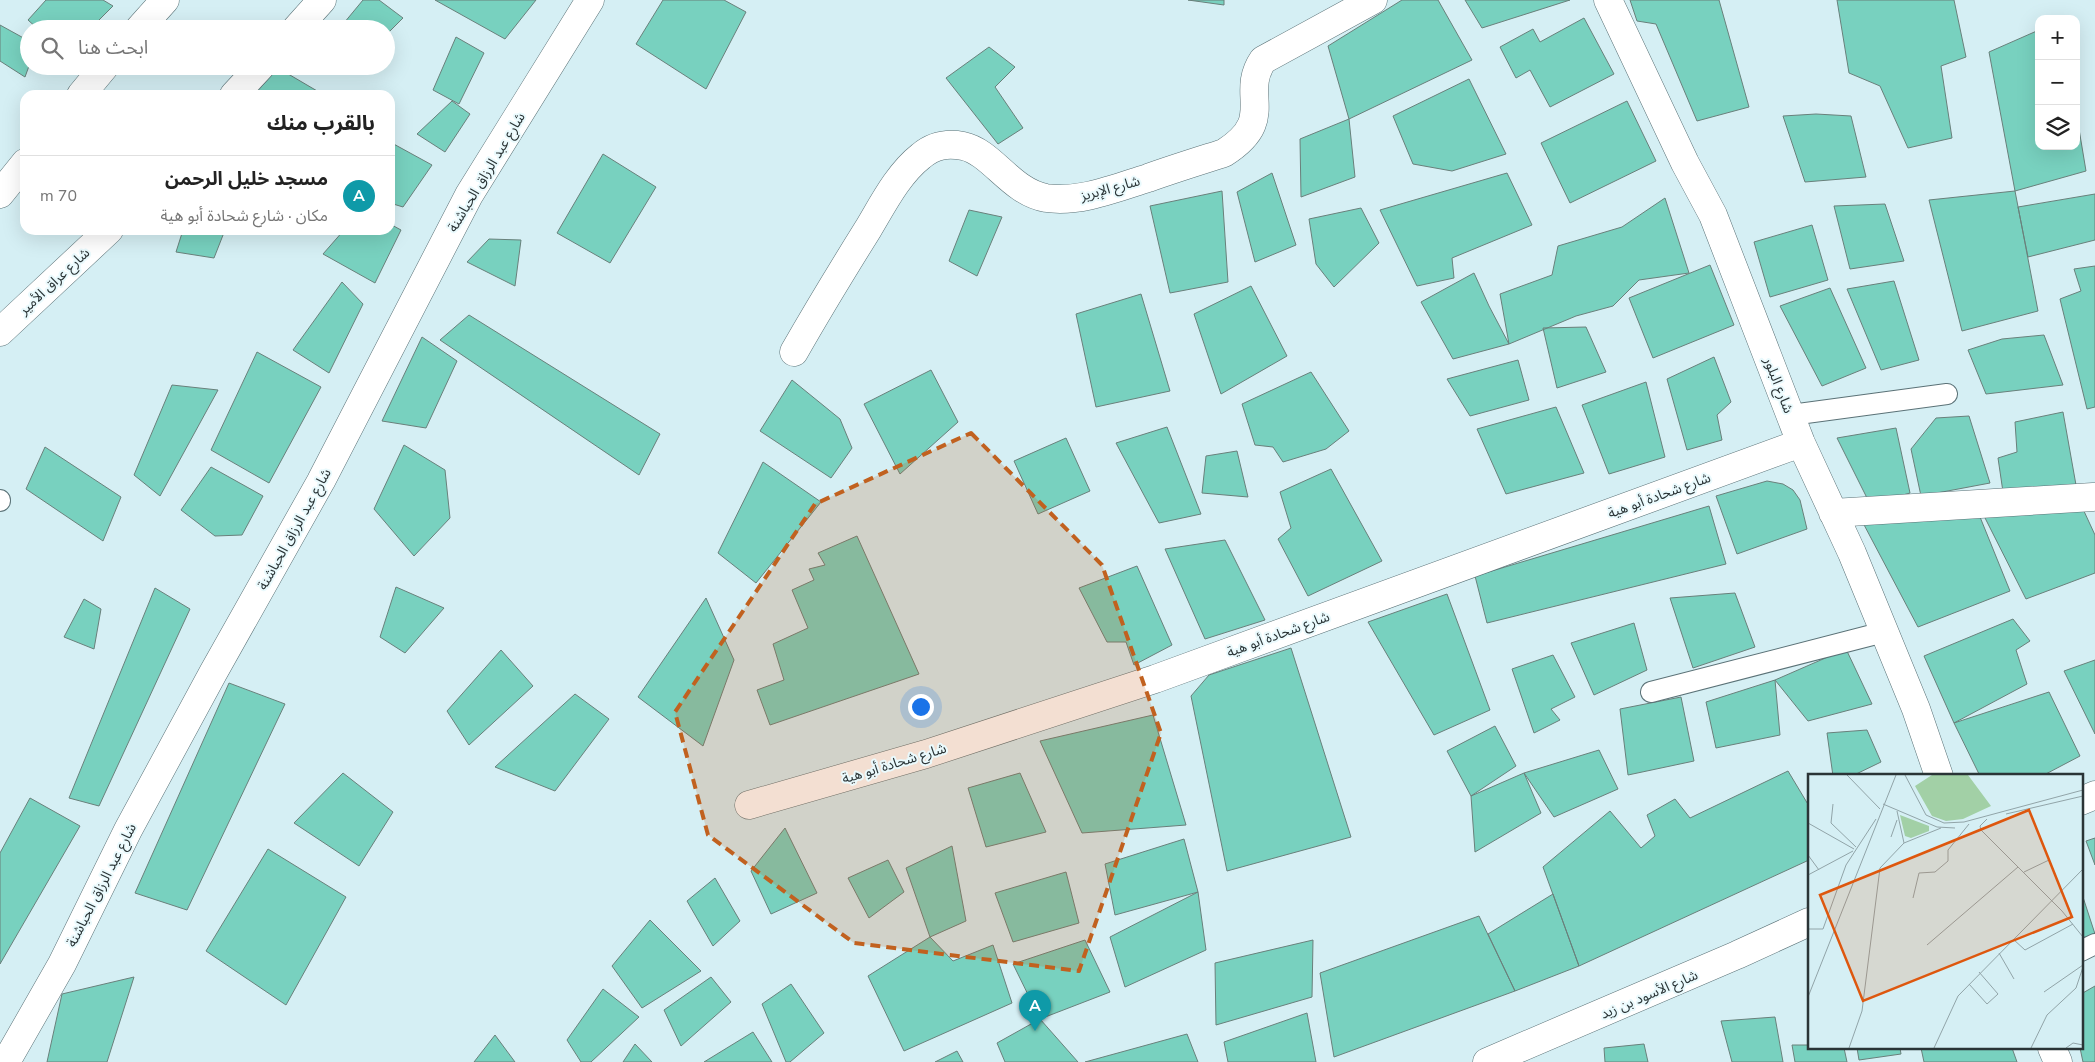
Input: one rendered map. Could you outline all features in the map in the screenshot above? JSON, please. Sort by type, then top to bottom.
[{"type":"street","points":[[147,20],[165,0]]},
{"type":"street","points":[[304,20],[322,0]]},
{"type":"street","name":"شارع عبد الرزاق الحباشنة","points":[[6,1062],[62,964],[128,830],[321,481],[469,195],[590,0]]},
{"type":"street","name":"شارع الإبريز","points":[[794,352],[887,197],[907,170],[929,150],[940,145],[952,144],[967,147],[981,155],[1026,191],[1045,198],[1068,198],[1104,192],[1224,153],[1236,145],[1253,123],[1256,110],[1255,76],[1263,60],[1373,0]]},
{"type":"street","name":"شارع البلور","points":[[1608,0],[1685,163],[1713,215],[1801,443],[1852,553],[1916,709],[1938,774]]},
{"type":"street","points":[[85,90],[98,75]]},
{"type":"street","points":[[239,90],[253,75]]},
{"type":"street","points":[[0,194],[20,169]]},
{"type":"street","name":"شارع عراق الأمير","points":[[1,332],[104,235]]},
{"type":"street","name":"شارع شحادة أبو هية","points":[[749,805],[926,754],[1155,679],[1801,443]]},
{"type":"street","points":[[1833,513],[2092,496]]},
{"type":"street","points":[[2082,800],[2095,795]]},
{"type":"street","name":"شارع الأسود بن زيد","points":[[1504,1059],[1808,922]]},
{"type":"street","points":[[2053,1050],[2058,1062]]},
{"type":"lane","points":[[1791,415],[1947,394]]},
{"type":"lane","points":[[1651,692],[1884,632]]},
{"type":"lane","points":[[2082,950],[2095,944]]},
{"type":"highlighted area","points":[[971,433],[1102,565],[1161,733],[1079,971],[854,943],[708,835],[675,712],[815,504]]},
{"type":"building","points":[[46,0],[103,0],[113,6],[99,20],[28,20]]},
{"type":"building","points":[[363,0],[379,0],[403,18],[395,26],[395,20],[346,20]]},
{"type":"building","points":[[435,0],[536,0],[505,39]]},
{"type":"building","points":[[663,0],[724,0],[746,12],[706,89],[636,44]]},
{"type":"building","points":[[1188,0],[1224,0],[1224,5]]},
{"type":"building","points":[[1402,0],[1438,0],[1472,60],[1349,119],[1328,46]]},
{"type":"building","points":[[1465,0],[1570,0],[1482,28]]},
{"type":"building","points":[[1630,0],[1719,0],[1749,107],[1697,121],[1656,24],[1637,21]]},
{"type":"building","points":[[1837,0],[1954,0],[1966,57],[1941,66],[1952,138],[1908,148],[1880,86],[1849,73]]},
{"type":"building","points":[[1584,18],[1614,74],[1550,107],[1530,70],[1516,78],[1500,47],[1533,29],[1540,42]]},
{"type":"building","points":[[0,25],[20,36],[20,74],[0,61]]},
{"type":"building","points":[[2035,32],[2035,150],[2080,150],[2080,135],[2086,171],[2015,191],[1989,52]]},
{"type":"building","points":[[456,37],[484,53],[459,104],[433,90]]},
{"type":"building","points":[[989,47],[1015,67],[995,87],[1023,128],[998,144],[946,78]]},
{"type":"building","points":[[272,75],[290,75],[315,90],[258,90]]},
{"type":"building","points":[[1469,79],[1506,154],[1452,171],[1413,164],[1393,116]]},
{"type":"building","points":[[452,101],[470,114],[445,152],[417,134]]},
{"type":"building","points":[[1627,101],[1656,161],[1570,203],[1541,143]]},
{"type":"building","points":[[1816,114],[1851,116],[1866,177],[1805,182],[1783,116]]},
{"type":"building","points":[[1349,119],[1355,177],[1301,197],[1300,139]]},
{"type":"building","points":[[395,145],[432,165],[403,207],[395,205]]},
{"type":"building","points":[[603,154],[656,187],[610,263],[557,233]]},
{"type":"building","points":[[1272,173],[1296,245],[1255,262],[1237,192]]},
{"type":"building","points":[[1507,173],[1532,225],[1452,258],[1454,278],[1417,286],[1380,210]]},
{"type":"building","points":[[1222,191],[1228,282],[1170,293],[1150,206]]},
{"type":"building","points":[[2015,191],[2038,311],[1962,331],[1929,200]]},
{"type":"building","points":[[2095,194],[2095,240],[2028,257],[2018,207]]},
{"type":"building","points":[[1665,198],[1689,273],[1639,280],[1613,306],[1576,316],[1509,344],[1500,294],[1552,275],[1558,246],[1622,227]]},
{"type":"building","points":[[1885,204],[1904,261],[1850,269],[1834,206]]},
{"type":"building","points":[[1361,208],[1379,243],[1334,287],[1316,264],[1309,219]]},
{"type":"building","points":[[969,210],[1002,217],[977,276],[949,261]]},
{"type":"building","points":[[1812,225],[1828,280],[1770,297],[1754,242]]},
{"type":"building","points":[[395,227],[401,230],[375,283],[323,254],[340,235],[395,235]]},
{"type":"building","points":[[181,235],[223,235],[214,258],[176,252]]},
{"type":"building","points":[[489,239],[521,240],[515,286],[467,262]]},
{"type":"building","points":[[1710,265],[1734,325],[1653,358],[1629,298]]},
{"type":"building","points":[[2095,266],[2095,407],[2087,409],[2060,299],[2081,291],[2074,269]]},
{"type":"building","points":[[1474,273],[1509,344],[1453,359],[1421,302]]},
{"type":"building","points":[[1894,281],[1919,360],[1881,370],[1847,289]]},
{"type":"building","points":[[342,282],[363,304],[329,373],[293,350]]},
{"type":"building","points":[[1251,286],[1287,356],[1221,394],[1194,314]]},
{"type":"building","points":[[1830,288],[1866,368],[1822,386],[1780,306]]},
{"type":"building","points":[[1141,294],[1170,391],[1096,407],[1076,314]]},
{"type":"building","points":[[469,315],[660,434],[639,475],[440,340]]},
{"type":"building","points":[[1586,327],[1606,372],[1557,388],[1543,328]]},
{"type":"building","points":[[2044,335],[2063,385],[1986,394],[1968,350],[2002,339]]},
{"type":"building","points":[[422,337],[457,361],[426,428],[382,421]]},
{"type":"building","points":[[257,352],[321,387],[269,483],[211,450]]},
{"type":"building","points":[[1714,357],[1731,402],[1717,415],[1722,440],[1687,450],[1667,379]]},
{"type":"building","points":[[1518,360],[1529,400],[1470,416],[1447,379]]},
{"type":"building","points":[[931,370],[958,422],[900,474],[864,404]]},
{"type":"building","points":[[1311,372],[1349,431],[1326,449],[1283,462],[1273,447],[1255,445],[1242,404]]},
{"type":"building","points":[[792,380],[840,419],[852,448],[831,478],[760,431]]},
{"type":"building","points":[[1646,382],[1665,457],[1609,474],[1582,405]]},
{"type":"building","points":[[172,385],[218,390],[160,496],[134,475]]},
{"type":"building","points":[[1556,407],[1584,473],[1506,494],[1477,429]]},
{"type":"building","points":[[2063,412],[2076,485],[2003,492],[1998,458],[2017,452],[2015,422]]},
{"type":"building","points":[[1969,416],[1990,483],[1921,496],[1911,449],[1936,418]]},
{"type":"building","points":[[1167,427],[1201,514],[1159,523],[1116,443]]},
{"type":"building","points":[[1896,428],[1910,493],[1870,504],[1837,438]]},
{"type":"building","points":[[1066,438],[1090,491],[1038,514],[1014,461]]},
{"type":"building","points":[[404,445],[445,470],[450,518],[414,556],[374,509]]},
{"type":"building","points":[[45,447],[121,497],[103,541],[26,489]]},
{"type":"building","points":[[1237,451],[1248,497],[1202,493],[1206,456]]},
{"type":"building","points":[[763,462],[821,502],[756,583],[718,553]]},
{"type":"building","points":[[211,467],[263,496],[242,535],[215,536],[181,510]]},
{"type":"building","points":[[1331,469],[1382,561],[1308,596],[1278,539],[1291,528],[1280,492]]},
{"type":"building","points":[[1767,481],[1783,484],[1793,490],[1800,500],[1807,529],[1737,554],[1716,496]]},
{"type":"building","points":[[1709,506],[1726,564],[1487,623],[1475,576]]},
{"type":"building","points":[[2083,509],[2095,535],[2095,573],[2026,599],[1982,512]]},
{"type":"building","points":[[1980,517],[2010,591],[1918,627],[1862,521]]},
{"type":"building","points":[[857,536],[919,674],[770,725],[757,690],[784,680],[773,644],[808,628],[792,590],[814,580],[809,569],[825,565],[818,553]]},
{"type":"building","points":[[1225,540],[1265,620],[1205,639],[1165,549]]},
{"type":"building","points":[[1137,566],[1172,645],[1134,665],[1126,642],[1107,642],[1079,588]]},
{"type":"building","points":[[396,587],[444,608],[405,653],[380,637]]},
{"type":"building","points":[[155,588],[190,609],[99,806],[69,798]]},
{"type":"building","points":[[1735,593],[1755,647],[1693,668],[1670,598]]},
{"type":"building","points":[[1447,594],[1490,710],[1434,735],[1368,622]]},
{"type":"building","points":[[706,598],[734,660],[703,746],[638,697]]},
{"type":"building","points":[[84,599],[101,609],[94,649],[64,637]]},
{"type":"building","points":[[2013,619],[2030,641],[2016,650],[2027,684],[1954,723],[1924,656]]},
{"type":"building","points":[[1634,623],[1647,670],[1594,695],[1571,643]]},
{"type":"building","points":[[1291,648],[1351,837],[1227,871],[1191,696],[1209,675]]},
{"type":"building","points":[[1846,649],[1872,704],[1808,721],[1775,680]]},
{"type":"building","points":[[501,650],[533,686],[469,745],[447,711]]},
{"type":"building","points":[[1553,655],[1575,697],[1551,709],[1560,720],[1534,733],[1512,669]]},
{"type":"building","points":[[2095,660],[2095,734],[2064,671]]},
{"type":"building","points":[[1775,680],[1780,735],[1716,748],[1706,702]]},
{"type":"building","points":[[229,683],[285,704],[187,910],[135,893]]},
{"type":"building","points":[[2049,692],[2080,756],[2046,774],[1979,774],[1954,723]]},
{"type":"building","points":[[575,694],[609,719],[555,791],[495,767]]},
{"type":"building","points":[[1681,697],[1694,761],[1628,775],[1620,709]]},
{"type":"building","points":[[1153,715],[1186,825],[1082,833],[1040,741]]},
{"type":"building","points":[[1495,726],[1516,766],[1471,796],[1447,751]]},
{"type":"building","points":[[1867,730],[1881,762],[1856,774],[1833,774],[1827,733]]},
{"type":"building","points":[[1599,750],[1618,789],[1554,817],[1524,773]]},
{"type":"building","points":[[1788,771],[1808,804],[1808,860],[1579,966],[1543,867],[1610,811],[1641,848],[1655,836],[1647,815],[1675,799],[1690,818]]},
{"type":"building","points":[[343,773],[393,812],[359,866],[294,823]]},
{"type":"building","points":[[1020,773],[1046,832],[986,847],[968,788]]},
{"type":"building","points":[[1524,773],[1541,813],[1475,852],[1471,796]]},
{"type":"building","points":[[30,798],[80,826],[0,964],[0,853]]},
{"type":"building","points":[[785,828],[817,893],[771,914],[751,871]]},
{"type":"building","points":[[2095,838],[2095,865],[2086,841]]},
{"type":"building","points":[[1184,839],[1198,892],[1115,915],[1105,864]]},
{"type":"building","points":[[952,846],[966,921],[930,937],[906,868]]},
{"type":"building","points":[[268,849],[346,897],[286,1005],[206,951]]},
{"type":"building","points":[[888,860],[904,892],[869,918],[848,878]]},
{"type":"building","points":[[1066,872],[1079,923],[1013,942],[995,893]]},
{"type":"building","points":[[715,878],[740,921],[713,946],[687,901]]},
{"type":"building","points":[[1198,892],[1206,950],[1125,987],[1110,937]]},
{"type":"building","points":[[1553,894],[1579,966],[1515,991],[1488,934]]},
{"type":"building","points":[[2082,894],[2095,934],[2082,938]]},
{"type":"building","points":[[1479,916],[1515,991],[1334,1057],[1320,973]]},
{"type":"building","points":[[650,920],[701,971],[642,1008],[612,966]]},
{"type":"building","points":[[930,937],[953,961],[993,945],[1012,1003],[904,1051],[868,976]]},
{"type":"building","points":[[1085,940],[1110,992],[1040,1019],[1013,964]]},
{"type":"building","points":[[1313,940],[1312,997],[1216,1025],[1215,963]]},
{"type":"building","points":[[134,977],[107,1062],[47,1062],[62,994]]},
{"type":"building","points":[[711,977],[731,1002],[681,1046],[664,1010]]},
{"type":"building","points":[[791,984],[824,1033],[790,1062],[786,1062],[762,1004]]},
{"type":"building","points":[[2095,986],[2095,1062],[2083,1062],[2080,1050],[2082,1050],[2082,993]]},
{"type":"building","points":[[603,989],[639,1017],[591,1062],[581,1062],[567,1040]]},
{"type":"building","points":[[1307,1013],[1316,1062],[1228,1062],[1224,1042]]},
{"type":"building","points":[[1775,1017],[1783,1062],[1732,1062],[1721,1021]]},
{"type":"building","points":[[1040,1019],[1078,1062],[1005,1062],[997,1043]]},
{"type":"building","points":[[753,1032],[772,1062],[704,1062]]},
{"type":"building","points":[[1187,1034],[1198,1062],[1085,1062]]},
{"type":"building","points":[[495,1035],[515,1062],[474,1062]]},
{"type":"building","points":[[635,1044],[652,1062],[623,1062]]},
{"type":"building","points":[[1644,1044],[1648,1062],[1605,1062],[1604,1048]]},
{"type":"building","points":[[1792,1045],[1808,1045],[1808,1050],[1844,1050],[1847,1062],[1795,1062]]},
{"type":"building","points":[[1857,1050],[1900,1050],[1901,1054],[1859,1060]]},
{"type":"building","points":[[1921,1050],[2013,1050],[2017,1062],[1924,1062]]},
{"type":"building","points":[[957,1051],[963,1062],[935,1062]]},
{"type":"place","name":"مسجد خليل الرحمن","points":[[1035,1031]]}]
